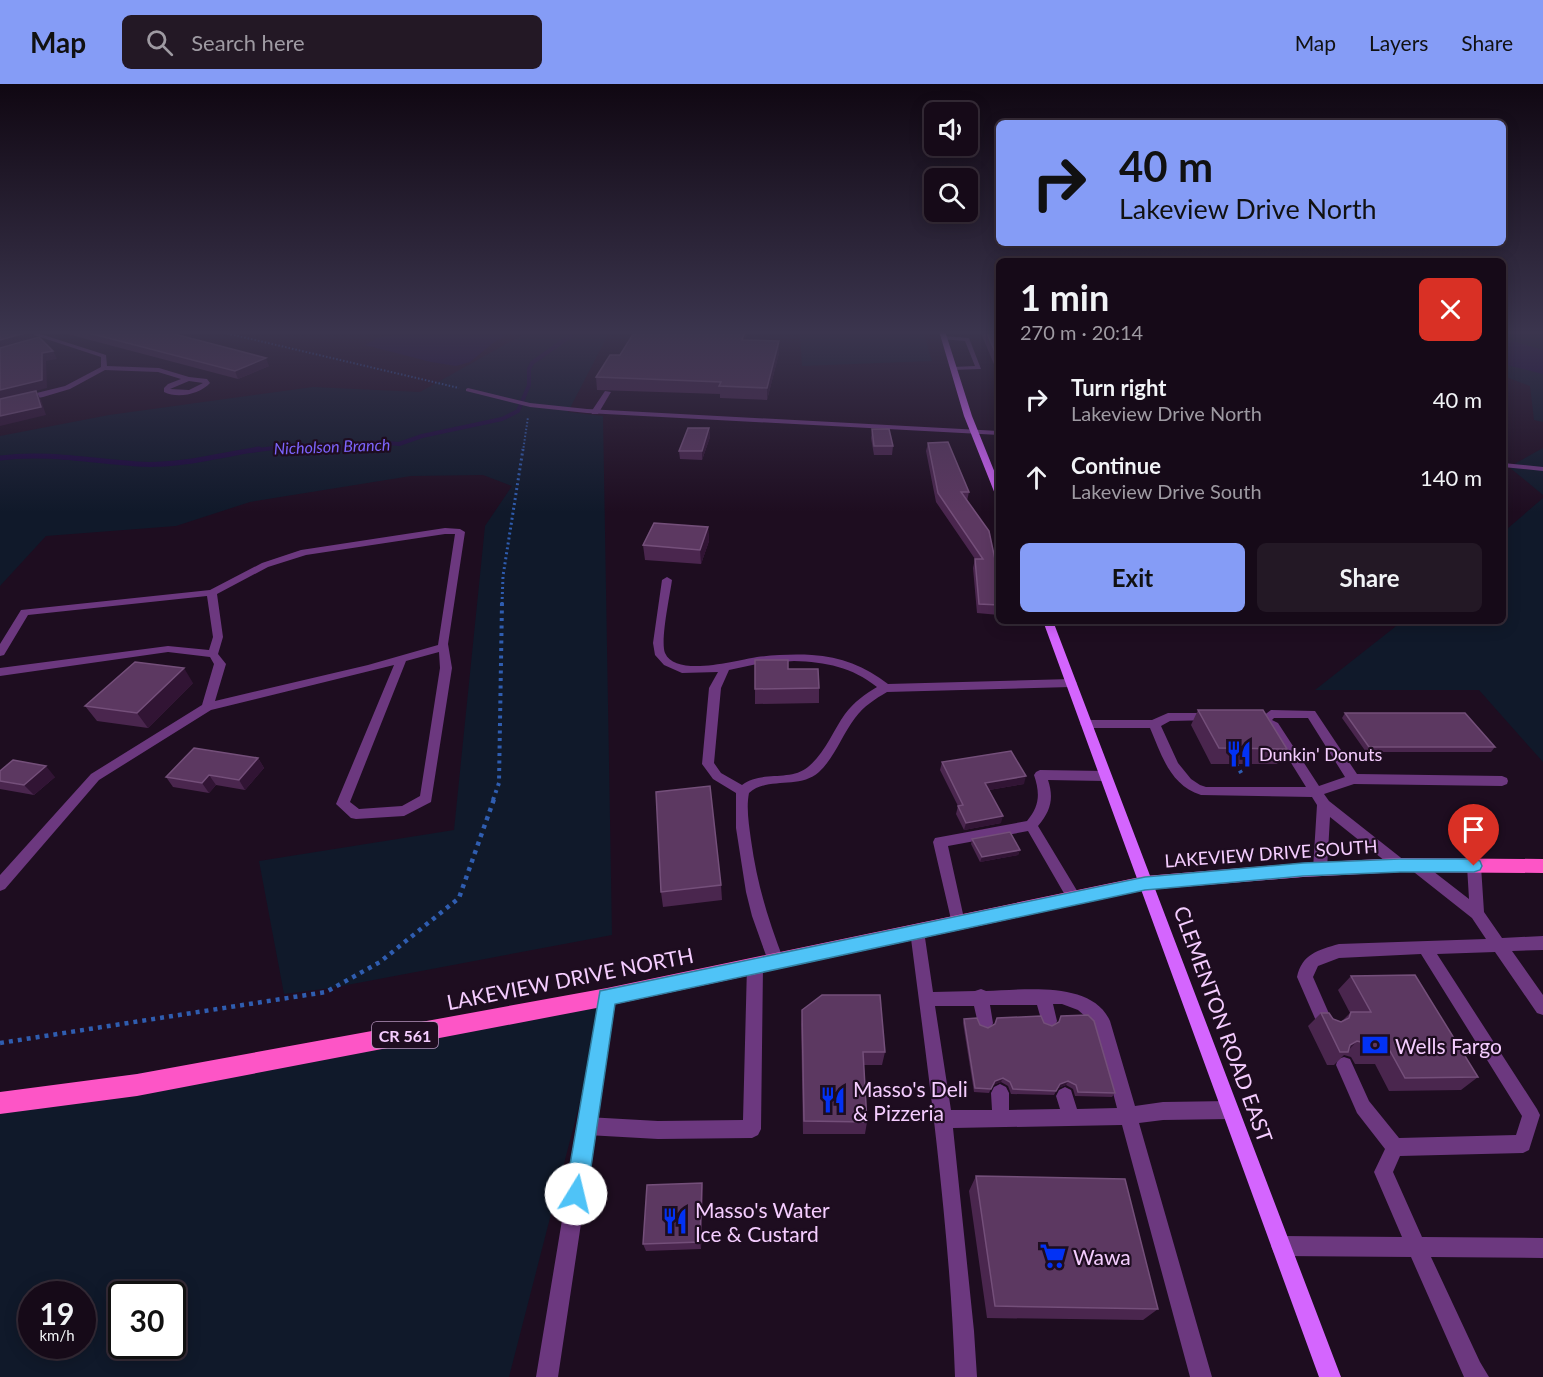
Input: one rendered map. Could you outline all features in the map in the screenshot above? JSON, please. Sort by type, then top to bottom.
[{"type":"main road","points":[[960,391],[996,487]]},
{"type":"main road","name":"CLEMENTON ROAD EAST","points":[[1049,624],[1329,1377]]},
{"type":"main road","name":"LAKEVIEW DRIVE SOUTH","points":[[1145,883],[1320,869],[1407,865],[1543,866]]},
{"type":"main road","name":"LAKEVIEW DRIVE NORTH","points":[[0,1103],[137,1085],[607,997],[1145,883]]},
{"type":"street","points":[[0,404],[56,391]]},
{"type":"street","points":[[168,391],[190,391]]},
{"type":"street","points":[[474,391],[530,405],[595,412],[996,433]]},
{"type":"street","points":[[595,412],[607,392]]},
{"type":"street","points":[[1506,464],[1543,469]]},
{"type":"street","points":[[0,653],[25,612],[212,593],[265,565],[304,552],[445,531],[460,532],[443,647],[446,668],[426,799],[404,811],[356,814],[343,804],[402,658]]},
{"type":"street","points":[[667,580],[658,643],[660,655],[668,663],[682,669],[725,668],[746,661],[798,658],[836,662],[861,670],[885,688]]},
{"type":"street","points":[[212,593],[218,638],[213,654]]},
{"type":"street","points":[[0,885],[94,777],[207,707],[443,647]]},
{"type":"street","points":[[0,672],[168,649],[213,654],[220,664],[207,707]]},
{"type":"street","points":[[725,668],[715,688],[708,764],[717,776],[743,791]]},
{"type":"street","points":[[777,961],[755,902],[743,828],[741,800],[743,791],[752,783],[785,780],[813,770],[828,752],[854,709],[868,696],[885,688],[1071,683]]},
{"type":"street","points":[[1266,720],[1271,714],[1311,714],[1353,779]]},
{"type":"street","points":[[1086,724],[1154,724],[1168,717],[1222,717]]},
{"type":"street","points":[[1244,717],[1266,720],[1274,726],[1324,805],[1477,914],[1543,1008]]},
{"type":"street","points":[[1154,724],[1180,779],[1191,788],[1206,792],[1315,792],[1353,779],[1502,781]]},
{"type":"street","points":[[958,923],[940,842],[1031,825],[1041,814],[1046,802],[1046,789],[1040,775],[1105,776]]},
{"type":"street","points":[[1320,869],[1324,805]]},
{"type":"street","points":[[1031,825],[1074,898]]},
{"type":"street","points":[[1474,866],[1477,914]]},
{"type":"street","points":[[917,931],[942,1119],[964,1331],[966,1377]]},
{"type":"street","points":[[1327,1026],[1305,977],[1310,962],[1317,957],[1339,951],[1543,943]]},
{"type":"street","points":[[1395,1147],[1523,1144],[1531,1115],[1425,948]]},
{"type":"street","points":[[587,1126],[658,1130],[752,1129],[755,966]]},
{"type":"street","points":[[927,999],[981,996],[1062,997],[1083,1004],[1102,1021],[1201,1377]]},
{"type":"street","points":[[981,996],[986,1023]]},
{"type":"street","points":[[547,1377],[607,997]]},
{"type":"street","points":[[1043,997],[1049,1021]]},
{"type":"street","points":[[1344,1065],[1363,1107],[1395,1147]]},
{"type":"street","points":[[1000,1093],[1001,1118]]},
{"type":"street","points":[[1065,1096],[1071,1118]]},
{"type":"street","points":[[942,1119],[1071,1118],[1129,1116],[1163,1111],[1230,1110]]},
{"type":"street","points":[[1395,1147],[1383,1172],[1472,1370],[1478,1377]]},
{"type":"street","points":[[1281,1245],[1543,1248]]},
{"type":"shaded area","points":[[281,391],[579,391],[568,412],[603,416],[612,935],[331,988],[284,994],[259,861],[454,830],[485,526],[512,486],[483,475],[411,476],[250,502],[176,526],[46,536],[0,586],[0,436],[109,415]]},
{"type":"shaded area","points":[[1531,391],[1543,391],[1543,422],[1534,420]]},
{"type":"shaded area","points":[[1543,448],[1543,495],[1509,467]]},
{"type":"shaded area","points":[[1543,498],[1543,762],[1479,690],[1315,690],[1399,624],[1506,624],[1507,529]]},
{"type":"shaded area","points":[[607,997],[509,1377],[0,1377],[0,1096]]},
{"type":"building","points":[[36,391],[41,407],[0,416],[0,399]]},
{"type":"building","points":[[688,428],[709,428],[702,451],[679,451]]},
{"type":"building","points":[[872,429],[889,429],[893,446],[874,446]]},
{"type":"building","points":[[948,442],[969,492],[961,492],[989,531],[996,564],[996,605],[979,604],[975,559],[983,559],[938,493],[928,443]]},
{"type":"building","points":[[654,523],[708,527],[700,550],[643,545]]},
{"type":"building","points":[[755,660],[788,660],[788,669],[818,669],[819,688],[755,689]]},
{"type":"building","points":[[135,662],[184,668],[137,713],[85,706]]},
{"type":"building","points":[[1198,710],[1263,710],[1287,749],[1219,748]]},
{"type":"building","points":[[1345,713],[1465,713],[1495,747],[1369,747]]},
{"type":"building","points":[[194,748],[258,758],[239,780],[209,775],[202,783],[166,777]]},
{"type":"building","points":[[1011,751],[1026,776],[985,783],[1003,816],[966,823],[958,806],[963,805],[942,762]]},
{"type":"building","points":[[13,760],[46,766],[24,785],[0,781],[0,771]]},
{"type":"building","points":[[710,786],[721,885],[661,892],[656,792]]},
{"type":"building","points":[[1010,832],[1020,850],[982,857],[972,839]]},
{"type":"building","name":"Wells Fargo","points":[[1415,975],[1478,1077],[1405,1078],[1390,1051],[1369,1051],[1365,1043],[1357,1041],[1350,1045],[1348,1052],[1340,1052],[1321,1013],[1329,1013],[1333,1019],[1341,1022],[1349,1018],[1351,1012],[1371,1012],[1351,976]]},
{"type":"building","name":"Masso's Deli & Pizzeria","points":[[822,995],[880,995],[885,1052],[863,1052],[867,1122],[804,1121],[802,1010]]},
{"type":"building","points":[[1088,1015],[1094,1021],[1115,1093],[1078,1092],[1076,1085],[1068,1081],[1060,1084],[1056,1091],[1013,1089],[1010,1082],[1003,1078],[995,1081],[991,1089],[975,1088],[964,1019],[977,1018],[980,1025],[988,1028],[995,1024],[997,1018],[1041,1016],[1044,1023],[1052,1026],[1059,1022],[1061,1016]]},
{"type":"building","name":"Wawa","points":[[976,1176],[1125,1179],[1158,1309],[995,1306]]},
{"type":"building","name":"Masso's Water Ice & Custard","points":[[702,1183],[700,1242],[643,1244],[647,1185]]},
{"type":"waterway","name":"Nicholson Branch","points":[[250,451],[298,445],[338,449],[377,442],[399,444],[422,436],[502,419],[518,411],[526,391]]},
{"type":"waterway","name":"Nicholson Branch","points":[[0,458],[52,456],[120,463],[167,464],[259,449]]},
{"type":"place","name":"Dunkin' Donuts","points":[[1239,754]]},
{"type":"place","name":"Wells Fargo","points":[[1375,1045]]},
{"type":"place","name":"Masso's Deli & Pizzeria","points":[[833,1100]]},
{"type":"place","name":"Masso's Water Ice & Custard","points":[[675,1221]]},
{"type":"place","name":"Wawa","points":[[1053,1256]]},
{"type":"route","points":[[576,1194],[607,997],[1145,883],[1303,870],[1400,865],[1474,866]]}]
